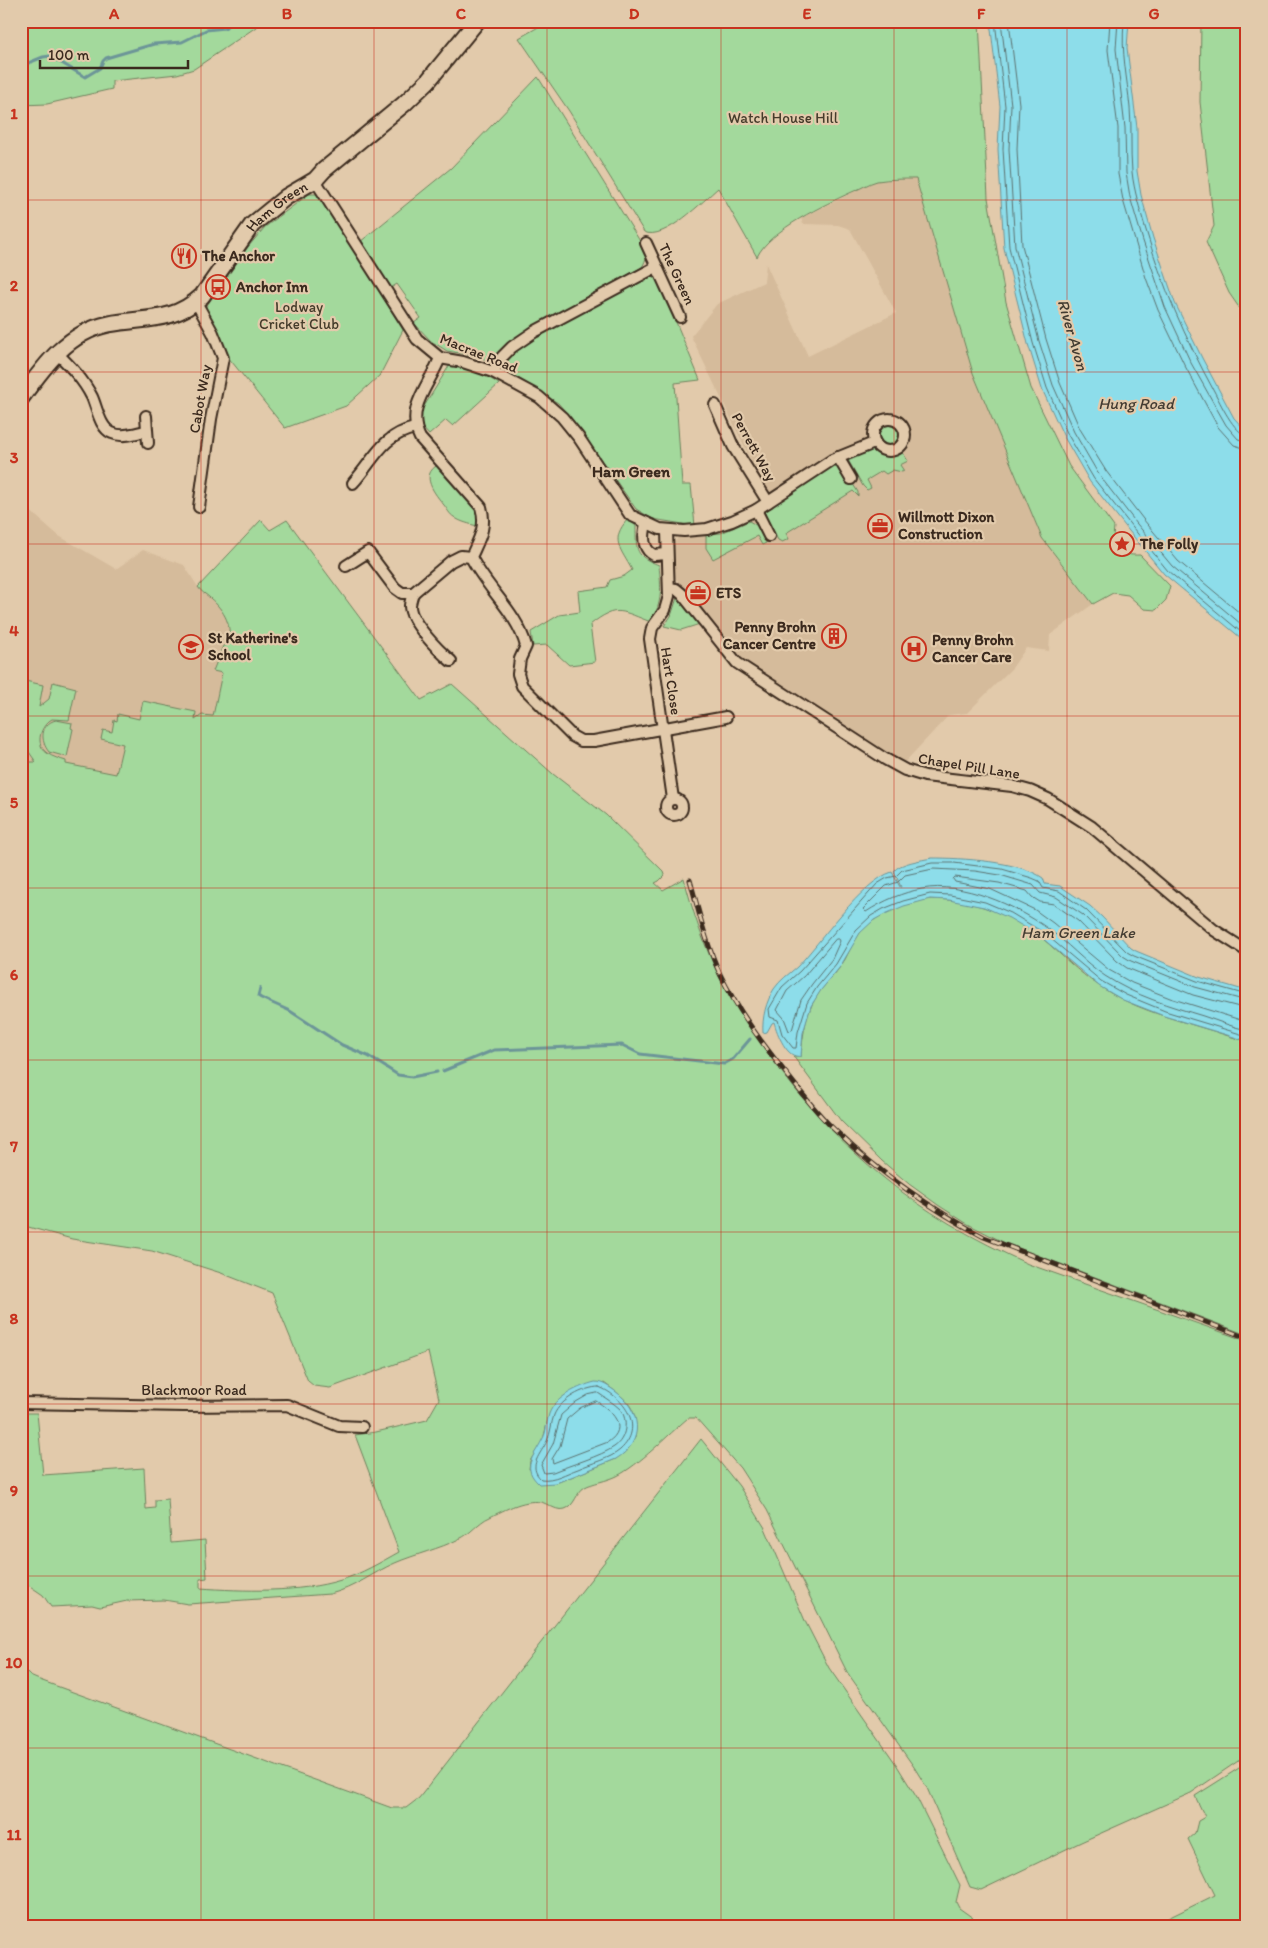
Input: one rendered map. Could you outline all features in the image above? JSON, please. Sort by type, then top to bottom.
[{"type":"street","name":"Ham Green","points":[[22,397],[56,352],[73,339],[108,324],[161,318],[175,314],[196,302],[252,225],[286,197],[315,180],[324,170],[404,104],[428,80],[477,21]]},
{"type":"street","name":"Macrae Road","points":[[315,180],[408,328],[428,349],[440,358],[463,362],[493,372],[539,397],[562,417],[580,438],[630,515],[646,524],[667,531],[718,526],[756,510],[838,457],[874,443]]},
{"type":"street","name":"The Green","points":[[646,244],[680,317]]},
{"type":"street","points":[[493,372],[502,357],[512,347],[534,332],[656,267]]},
{"type":"street","name":"Cabot Way","points":[[196,302],[209,325],[223,358],[211,419],[199,507]]},
{"type":"street","points":[[56,352],[83,381],[104,426],[111,433],[125,436],[146,431]]},
{"type":"street","points":[[440,358],[414,411],[415,428],[420,438],[481,507],[484,526],[471,556],[478,571],[523,633],[526,646],[520,659],[518,674],[522,686],[572,736],[581,741],[594,741],[663,728]]},
{"type":"street","name":"Perrett Way","points":[[715,405],[733,446],[768,502]]},
{"type":"street","points":[[146,416],[148,443]]},
{"type":"street","points":[[353,483],[386,440],[403,431],[415,428]]},
{"type":"street","points":[[838,457],[851,479]]},
{"type":"street","points":[[756,510],[769,536]]},
{"type":"street","points":[[646,524],[644,538],[646,548],[654,556],[667,554]]},
{"type":"street","name":"Hart Close","points":[[667,531],[668,602],[652,628],[650,639],[674,799]]},
{"type":"street","points":[[346,566],[368,552],[395,588],[402,593],[413,594]]},
{"type":"street","points":[[451,661],[436,649],[415,618],[410,607],[413,594],[451,562],[461,556],[471,556]]},
{"type":"street","name":"Chapel Pill Lane","points":[[669,588],[676,589],[682,594],[737,663],[885,759],[905,770],[925,776],[1012,786],[1048,799],[1092,827],[1214,930],[1247,951]]},
{"type":"street","name":"Hart Close","points":[[663,728],[726,717]]},
{"type":"street","name":"Blackmoor Road","points":[[21,1403],[184,1406],[287,1405],[339,1426],[362,1427]]},
{"type":"shaded area","points":[[916,179],[973,373],[1042,538],[1093,604],[1050,635],[1049,651],[1026,648],[1012,668],[967,713],[949,715],[903,764],[857,738],[737,658],[674,576],[672,559],[673,546],[678,537],[683,535],[721,533],[749,521],[772,503],[691,336],[717,304],[764,282],[766,264],[808,356],[896,313],[850,229],[838,225],[803,224],[801,218],[876,181]]},
{"type":"shaded area","name":"St Katherine's School","points":[[21,503],[59,536],[116,569],[143,550],[184,565],[198,587],[261,520],[421,724],[444,829],[37,762],[21,762]]},
{"type":"green space","points":[[21,21],[265,21],[194,69],[177,74],[112,81],[112,89],[47,104],[21,105]]},
{"type":"green space","name":"Watch House Hill","points":[[549,21],[979,21],[988,198],[1006,302],[1031,388],[1069,466],[1114,527],[1115,545],[1127,554],[1140,555],[1170,586],[1166,600],[1156,610],[1144,609],[1128,595],[1113,593],[1093,604],[1042,538],[973,373],[916,179],[877,181],[828,203],[799,219],[773,237],[763,247],[757,257],[718,188],[673,226],[662,231],[644,232],[569,111],[519,38]]},
{"type":"green space","points":[[1201,21],[1247,21],[1247,319],[1229,293],[1206,242],[1214,226],[1200,102]]},
{"type":"green space","points":[[538,77],[643,246],[646,259],[642,267],[527,331],[512,341],[497,357],[486,360],[478,356],[447,351],[431,341],[414,323],[421,318],[397,284],[389,289],[360,242],[451,168]]},
{"type":"green space","name":"Lodway Cricket Club","points":[[309,194],[317,194],[323,200],[403,330],[380,375],[346,406],[285,428],[228,357],[205,308],[248,247],[265,227]]},
{"type":"green space","points":[[648,275],[655,277],[661,286],[700,380],[675,383],[682,485],[691,485],[695,526],[653,519],[636,509],[572,419],[558,403],[510,373],[505,365],[513,353],[528,342]]},
{"type":"green space","points":[[449,366],[475,371],[499,384],[453,426],[446,420],[429,435],[421,426],[420,413]]},
{"type":"green space","points":[[885,425],[893,425],[899,431],[899,439],[893,445],[885,445],[879,439],[879,431]]},
{"type":"green space","points":[[873,447],[885,453],[903,453],[908,461],[900,465],[904,471],[902,472],[893,470],[886,474],[882,471],[867,480],[871,488],[867,490],[848,460]]},
{"type":"green space","points":[[837,464],[842,467],[858,492],[858,496],[853,491],[786,533],[789,539],[782,542],[778,540],[765,515],[766,509]]},
{"type":"green space","points":[[438,465],[474,505],[478,515],[477,526],[456,519],[433,490],[429,479],[430,474],[432,469]]},
{"type":"green space","points":[[628,519],[636,526],[638,552],[645,559],[659,565],[661,588],[658,607],[651,622],[620,612],[607,614],[599,618],[590,625],[595,662],[569,665],[547,645],[533,646],[531,632],[559,615],[580,612],[578,591],[607,587],[610,580],[624,576],[632,570],[621,550],[618,539],[622,526]]},
{"type":"green space","points":[[261,520],[270,530],[287,520],[421,700],[452,684],[553,774],[606,815],[664,872],[665,875],[655,883],[663,890],[684,878],[699,929],[714,966],[754,1033],[785,1077],[803,1098],[839,1138],[879,1174],[913,1200],[950,1224],[1028,1264],[1247,1341],[1247,1755],[1191,1793],[1081,1842],[981,1890],[970,1887],[927,1788],[847,1672],[767,1510],[740,1468],[696,1418],[688,1418],[626,1471],[613,1478],[582,1489],[573,1502],[565,1509],[554,1508],[538,1502],[516,1505],[486,1519],[459,1539],[395,1563],[347,1588],[330,1594],[188,1604],[164,1600],[127,1601],[100,1607],[92,1605],[51,1607],[43,1595],[21,1580],[21,1413],[37,1413],[43,1475],[144,1468],[146,1509],[155,1508],[155,1500],[168,1499],[171,1543],[205,1540],[207,1578],[200,1579],[200,1588],[271,1590],[307,1587],[341,1580],[399,1552],[355,1435],[427,1420],[439,1399],[428,1352],[330,1388],[314,1386],[308,1381],[272,1293],[221,1273],[152,1251],[72,1239],[21,1225],[21,762],[36,762],[29,752],[21,750],[21,680],[43,685],[39,707],[49,699],[53,682],[76,688],[69,720],[52,719],[42,730],[40,735],[41,745],[47,753],[66,761],[66,764],[116,774],[123,744],[101,739],[103,730],[112,732],[114,720],[117,721],[118,714],[139,719],[143,701],[196,712],[195,720],[202,715],[213,716],[222,673],[213,671],[223,646],[227,645],[229,632],[226,619],[220,608],[198,587]],"holes":[[[604,1383],[630,1405],[635,1419],[635,1438],[616,1459],[556,1483],[529,1469],[530,1461],[543,1440],[549,1415]]]},
{"type":"green space","points":[[749,521],[756,525],[759,524],[766,536],[766,543],[762,545],[757,536],[713,559],[706,548],[706,534],[721,533]]},
{"type":"green space","points":[[677,598],[680,598],[700,624],[681,630],[664,626],[671,616]]},
{"type":"green space","points":[[56,720],[72,723],[71,728],[73,729],[67,757],[49,752],[44,743],[44,729]]},
{"type":"green space","points":[[930,899],[975,905],[1004,915],[1031,930],[1077,969],[1110,993],[1162,1015],[1247,1041],[1247,1335],[1003,1242],[966,1223],[909,1184],[882,1161],[841,1121],[793,1056],[801,1056],[806,1022],[815,998],[843,963],[854,942],[865,927],[891,910]]},
{"type":"green space","points":[[701,1439],[739,1486],[765,1528],[806,1623],[829,1668],[896,1764],[917,1798],[960,1885],[956,1902],[959,1908],[973,1918],[977,1927],[21,1927],[21,1667],[30,1676],[37,1679],[392,1808],[406,1808],[419,1798]]},
{"type":"green space","points":[[1247,1763],[1247,1927],[1173,1927],[1168,1918],[1215,1895],[1188,1839],[1195,1833],[1198,1821],[1205,1817],[1195,1796]]},
{"type":"water","name":"Hung Road","points":[[990,21],[1129,21],[1127,48],[1137,128],[1137,171],[1141,195],[1153,238],[1175,303],[1234,418],[1247,432],[1247,643],[1164,574],[1129,531],[1090,482],[1064,437],[1042,389],[1028,344],[1004,248],[998,149],[1000,106]]},
{"type":"water","name":"Ham Green Lake","points":[[932,858],[1005,864],[1033,872],[1043,878],[1045,884],[1060,886],[1090,906],[1136,951],[1199,977],[1247,991],[1247,1041],[1164,1016],[1123,1000],[1099,986],[1041,937],[1009,918],[984,907],[949,900],[930,899],[904,906],[885,914],[874,920],[860,933],[840,967],[821,990],[811,1006],[803,1033],[801,1056],[791,1054],[783,1045],[774,1022],[767,1032],[763,1033],[765,1010],[774,989],[797,967],[855,900],[868,887],[892,872],[901,887],[894,871],[897,868],[911,862]]},
{"type":"water","points":[[595,1382],[615,1391],[630,1407],[635,1416],[636,1425],[636,1435],[632,1443],[626,1452],[616,1459],[556,1483],[539,1484],[531,1472],[530,1462],[544,1437],[552,1408],[556,1402],[568,1393]]},
{"type":"waterway","points":[[21,66],[50,56],[85,77],[100,68],[106,58],[154,44],[182,42],[206,30],[225,28],[232,21]]},
{"type":"waterway","points":[[260,988],[258,996],[261,998],[290,1011],[342,1045],[368,1056],[398,1075],[412,1077],[437,1072]]},
{"type":"waterway","points":[[443,1071],[494,1050],[622,1045],[640,1054],[724,1064],[733,1059],[750,1039]]},
{"type":"railway","points":[[690,880],[715,963],[741,1012],[767,1049],[816,1110],[853,1147],[888,1176],[945,1215],[984,1237],[1247,1338]]},
{"type":"place","name":"The Anchor","points":[[184,256]]},
{"type":"place","name":"Anchor Inn","points":[[218,287]]},
{"type":"place","name":"Willmott Dixon Construction","points":[[880,526]]},
{"type":"place","name":"The Folly","points":[[1122,544]]},
{"type":"place","name":"ETS","points":[[698,593]]},
{"type":"place","name":"Penny Brohn Cancer Centre","points":[[834,636]]},
{"type":"place","name":"St Katherine's School","points":[[191,647]]},
{"type":"place","name":"Penny Brohn Cancer Care","points":[[914,649]]},
{"type":"district","name":"Ham Green","points":[[631,471]]},
{"type":"water label","name":"River Avon","points":[[1073,335]]}]
